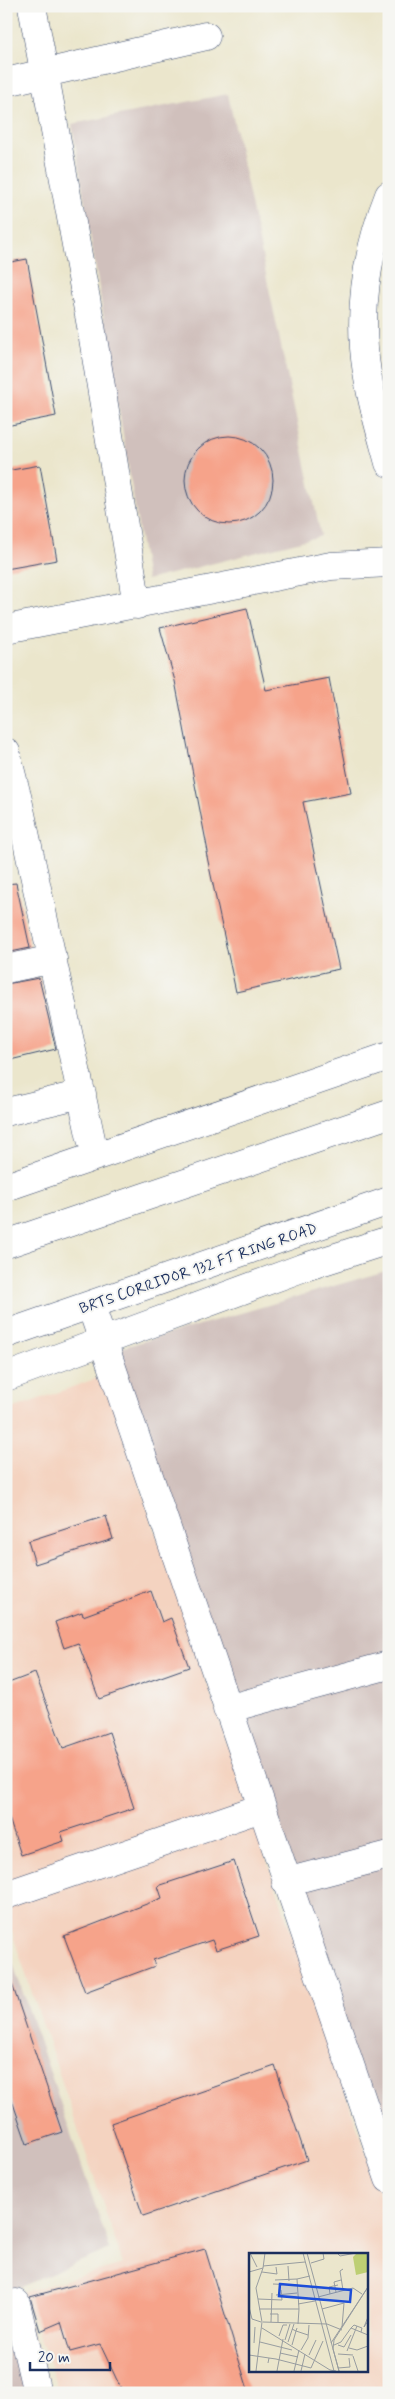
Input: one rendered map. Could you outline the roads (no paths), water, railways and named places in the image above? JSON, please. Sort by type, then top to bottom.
[{"type":"street","points":[[32,6],[43,75],[91,326],[137,605]]},
{"type":"street","points":[[6,82],[206,36]]},
{"type":"street","points":[[389,195],[370,256],[365,293],[364,348],[373,399],[389,463]]},
{"type":"street","points":[[6,629],[331,566],[389,563]]},
{"type":"street","points":[[6,752],[12,801],[53,959],[91,1139]]},
{"type":"street","points":[[6,969],[53,959]]},
{"type":"street","points":[[6,1187],[389,1056]]},
{"type":"street","points":[[6,1112],[82,1094]]},
{"type":"street","points":[[6,1244],[389,1114]]},
{"type":"street","name":"BRTS CORRIDOR 132 FT RING ROAD","points":[[6,1334],[389,1201]]},
{"type":"street","points":[[6,1377],[302,1268],[389,1240]]},
{"type":"street","points":[[91,1306],[345,2055],[378,2113],[389,2179]]},
{"type":"street","points":[[227,1710],[389,1665]]},
{"type":"street","points":[[6,1895],[261,1808]]},
{"type":"street","points":[[286,1882],[389,1855]]},
{"type":"street","points":[[16,2303],[37,2393]]}]
